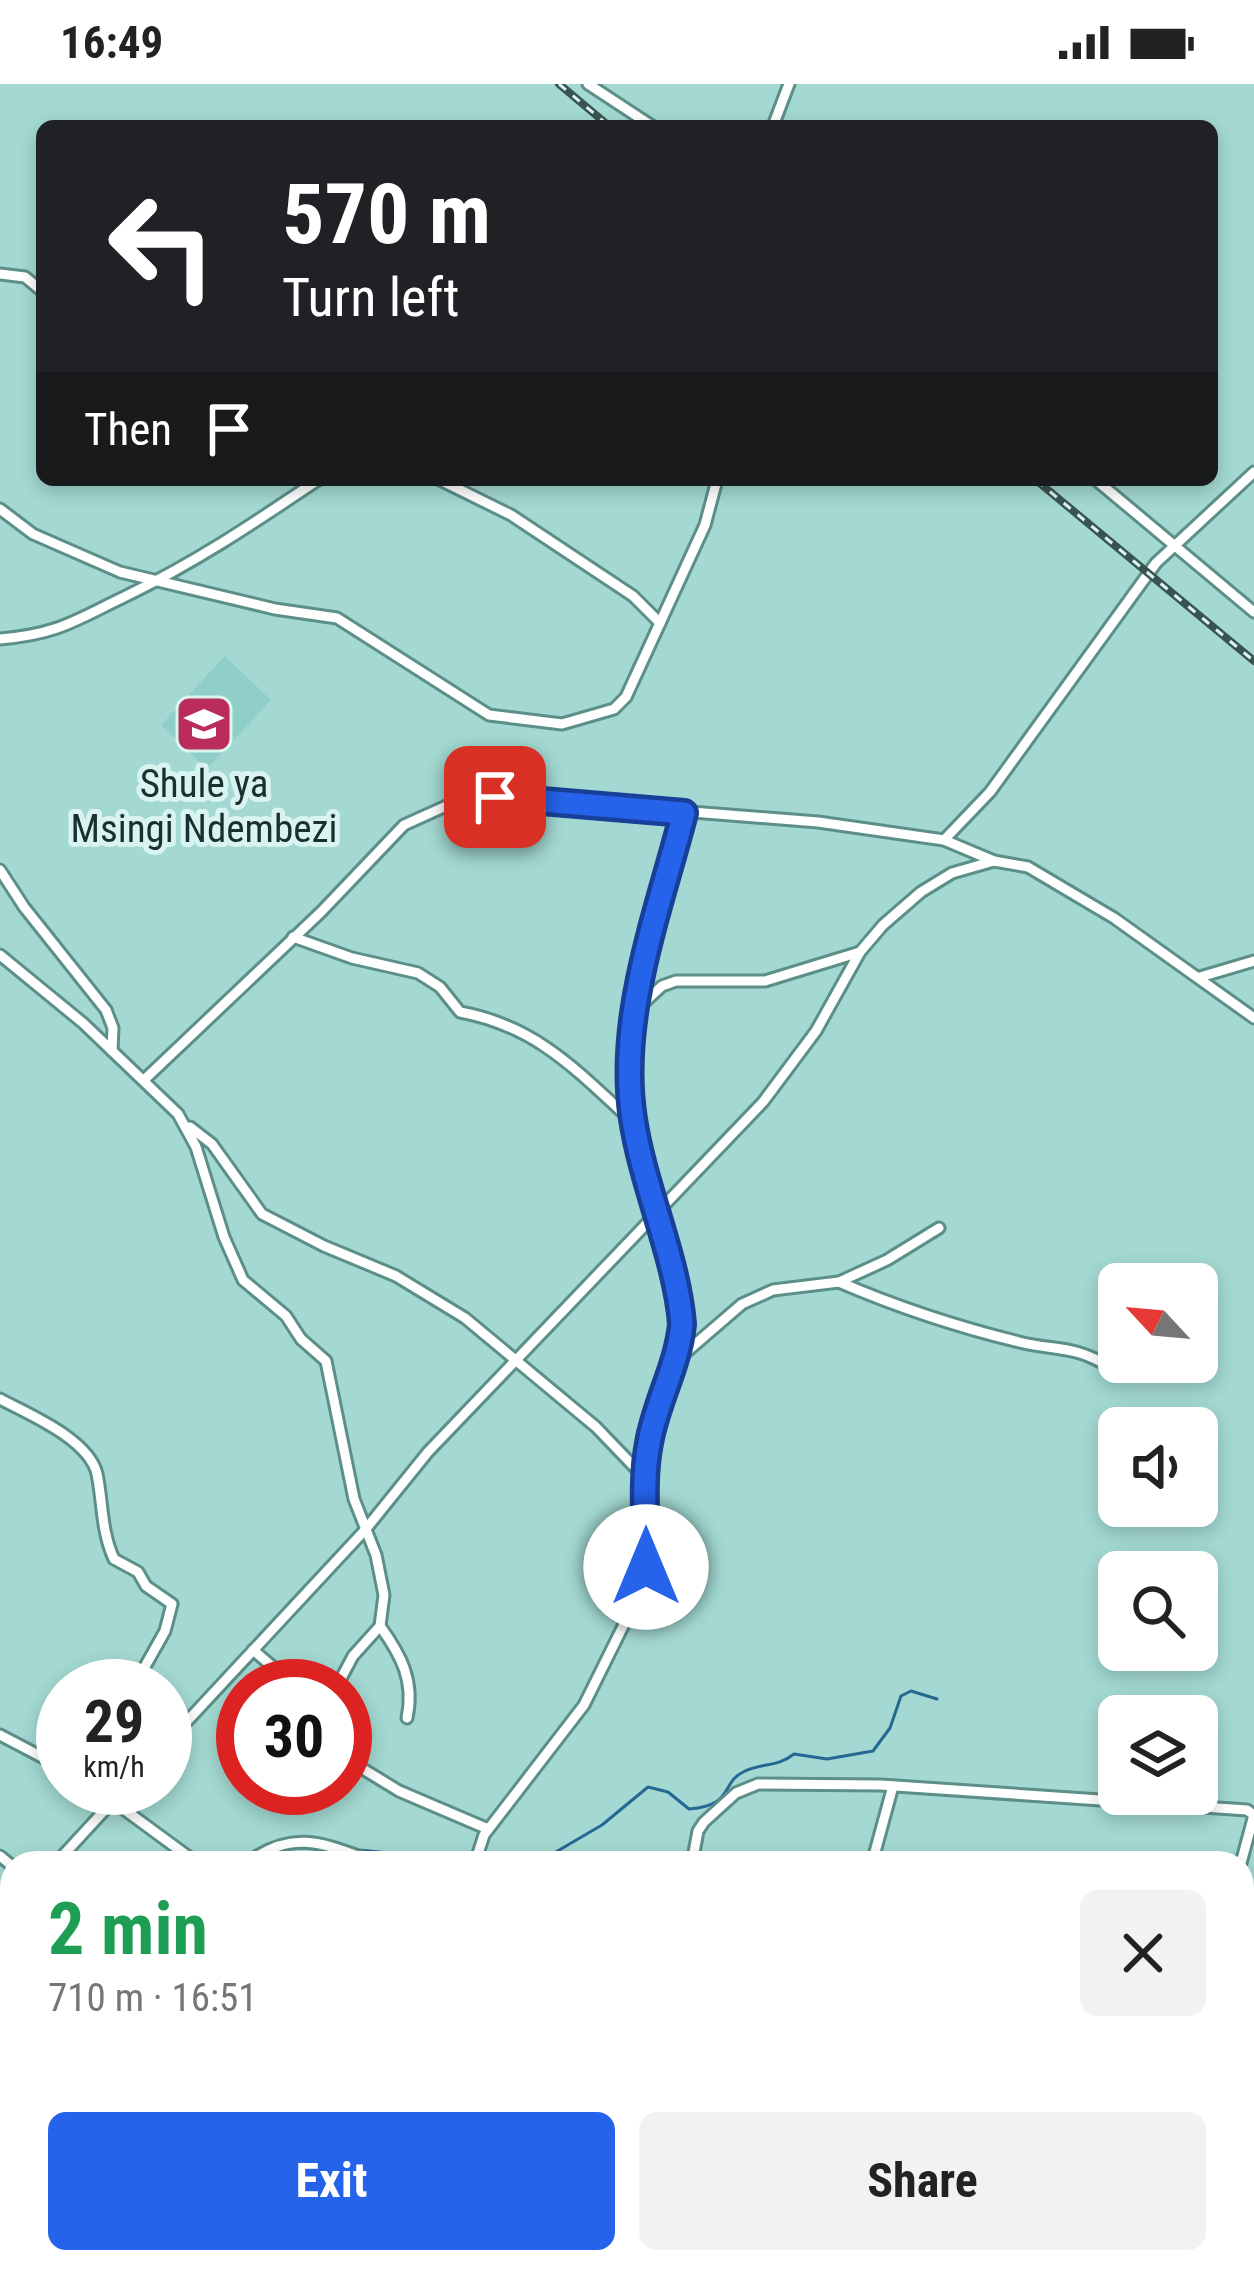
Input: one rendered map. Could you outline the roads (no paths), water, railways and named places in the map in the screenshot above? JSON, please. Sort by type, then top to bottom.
[{"type":"street","points":[[587,84],[643,120]]},
{"type":"street","points":[[774,120],[789,84]]},
{"type":"street","points":[[0,274],[22,275],[36,286]]},
{"type":"street","points":[[944,840],[990,792],[1156,563],[1254,472]]},
{"type":"street","points":[[0,639],[51,633],[161,581],[310,486]]},
{"type":"street","points":[[452,486],[511,515],[633,596],[659,623]]},
{"type":"street","points":[[0,509],[20,527],[120,572],[275,609],[337,618],[474,708],[544,724],[590,719],[620,703],[705,525],[715,486]]},
{"type":"street","points":[[1103,486],[1254,612]]},
{"type":"street","points":[[144,1080],[404,825],[455,802],[476,798],[818,822],[944,840],[1049,878],[1254,1018]]},
{"type":"street","points":[[480,1851],[488,1829],[584,1705],[640,1592],[646,1567],[644,1477],[652,1427],[675,1362],[681,1311],[633,1122],[629,1053],[684,813]]},
{"type":"street","points":[[192,1715],[364,1530],[428,1452],[763,1102],[816,1030],[860,952],[883,925],[952,873],[994,861]]},
{"type":"street","points":[[0,870],[106,1010],[113,1028],[112,1051]]},
{"type":"street","points":[[293,937],[352,958],[418,973],[440,987],[460,1012],[500,1020],[526,1033],[633,1122]]},
{"type":"street","points":[[636,1010],[662,986],[676,981],[765,981],[860,952]]},
{"type":"street","points":[[0,955],[212,1144],[262,1214],[421,1289],[465,1318],[596,1427],[644,1477]]},
{"type":"street","points":[[1200,977],[1254,961]]},
{"type":"street","points":[[186,1124],[243,1280],[286,1316],[301,1339],[326,1361],[347,1472],[383,1584],[380,1626],[351,1659]]},
{"type":"street","points":[[675,1362],[725,1317],[760,1295],[839,1282],[939,1228]]},
{"type":"street","points":[[839,1282],[901,1307],[1006,1338],[1079,1350],[1098,1361]]},
{"type":"street","points":[[0,1399],[65,1434],[96,1471],[104,1532],[114,1558],[138,1572],[146,1586],[172,1604],[165,1631],[149,1659]]},
{"type":"street","points":[[380,1626],[409,1678],[407,1718]]},
{"type":"street","points":[[253,1650],[264,1659]]},
{"type":"street","points":[[0,1735],[36,1754]]},
{"type":"street","points":[[372,1774],[488,1829]]},
{"type":"street","points":[[695,1851],[703,1824],[747,1787],[783,1784],[892,1786],[1250,1810],[1253,1815],[1244,1851]]},
{"type":"street","points":[[875,1851],[892,1786]]},
{"type":"street","points":[[67,1851],[100,1815]]},
{"type":"street","points":[[132,1815],[180,1851]]},
{"type":"street","points":[[267,1851],[307,1840],[340,1851]]},
{"type":"waterway","points":[[558,1851],[602,1825],[648,1787],[668,1792],[689,1809],[704,1807],[721,1798],[745,1771],[794,1754],[827,1759],[873,1751],[890,1728],[901,1696],[911,1691],[937,1699]]},
{"type":"waterway","points":[[358,1850],[369,1851]]},
{"type":"railway","points":[[559,84],[602,120]]},
{"type":"railway","points":[[1043,486],[1254,661]]},
{"type":"place","name":"Shule ya Msingi Ndembezi","points":[[204,724]]}]
